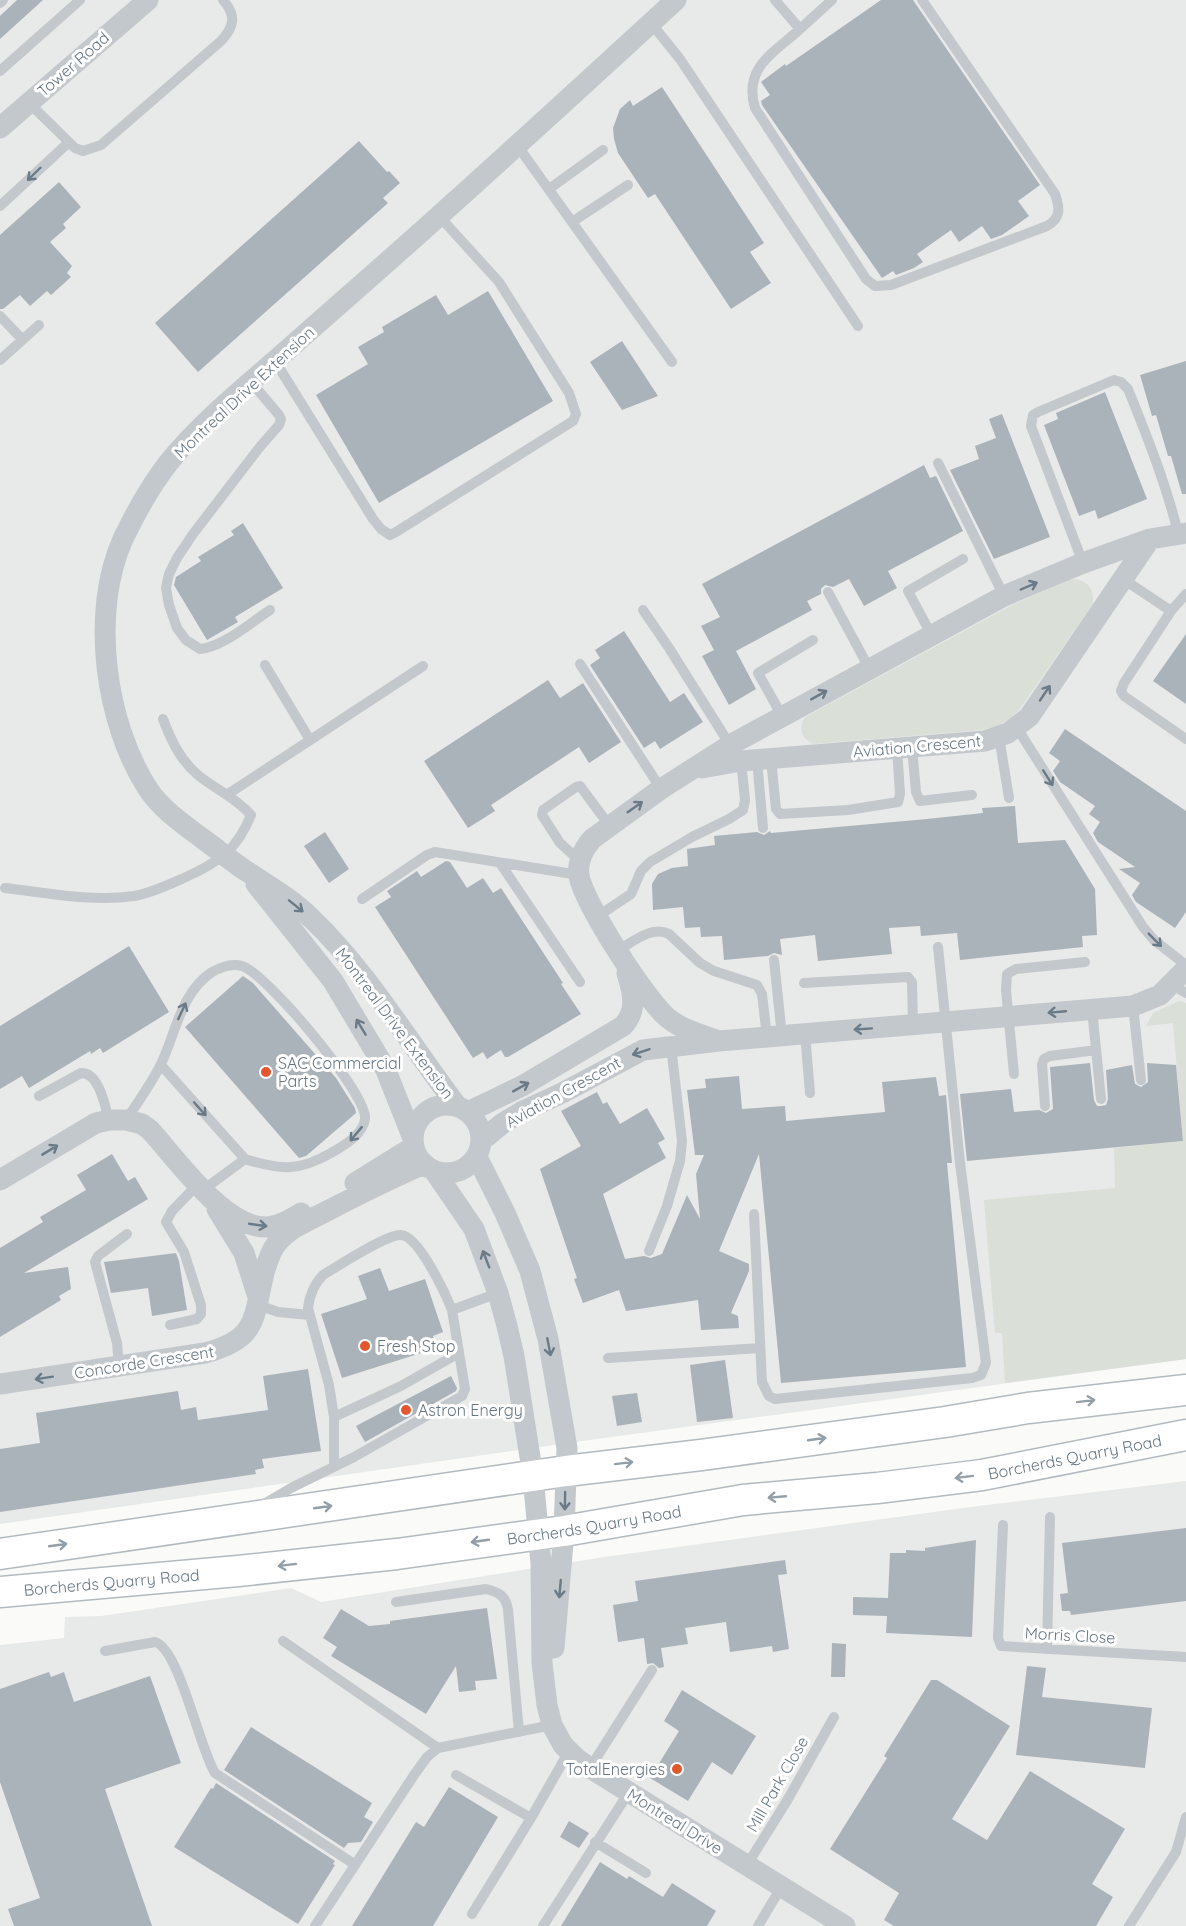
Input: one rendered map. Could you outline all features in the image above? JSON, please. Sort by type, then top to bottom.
[{"type":"main road","points":[[0,1554],[566,1471],[712,1454],[945,1422],[1028,1408],[1186,1390]]},
{"type":"main road","name":"Borcherds Quarry Road","points":[[0,1592],[238,1572],[397,1554],[551,1532],[743,1500],[877,1488],[982,1475],[1186,1435]]},
{"type":"street","name":"Tower Road","points":[[0,128],[148,0]]},
{"type":"street","name":"Montreal Drive Extension","points":[[462,1109],[357,969],[333,941],[292,902],[248,873],[158,804],[136,769],[124,744],[110,697],[106,633],[108,600],[122,542],[147,494],[189,440],[676,0]]},
{"type":"street","name":"Aviation Crescent","points":[[750,756],[782,716],[1004,596],[1083,563],[1150,539],[1182,533]]},
{"type":"street","points":[[1008,733],[1029,717],[1150,539]]},
{"type":"street","name":"Aviation Crescent","points":[[719,1041],[680,1026],[660,1011],[620,953],[583,891],[580,868],[584,847],[592,838],[693,769],[750,756],[904,748],[985,741],[1008,733]]},
{"type":"street","name":"Montreal Drive Extension","points":[[248,873],[312,952],[339,990],[385,1068],[421,1155],[474,1229],[498,1293],[514,1356],[533,1476],[551,1532]]},
{"type":"street","name":"Aviation Crescent","points":[[462,1109],[516,1089],[623,1026],[630,1019],[634,1006],[620,953]]},
{"type":"street","name":"Aviation Crescent","points":[[479,1149],[503,1123],[523,1111],[644,1050],[774,1036],[1133,1006],[1160,995],[1183,978]]},
{"type":"street","points":[[421,1155],[420,1118],[427,1111],[447,1105],[462,1109],[478,1124],[479,1149],[521,1249],[548,1339],[567,1448],[566,1471],[551,1532]]},
{"type":"street","points":[[0,1180],[90,1126],[118,1120],[142,1124],[150,1130],[203,1190],[231,1215],[243,1222],[269,1227],[292,1219],[421,1155]]},
{"type":"street","points":[[421,1155],[455,1173],[464,1169],[479,1149]]},
{"type":"street","name":"Concorde Crescent","points":[[0,1384],[205,1353],[232,1344],[244,1335],[252,1322],[270,1254],[277,1243],[287,1234],[421,1155]]},
{"type":"street","points":[[203,1190],[244,1254],[258,1301]]},
{"type":"street","name":"Montreal Drive","points":[[551,1532],[541,1563],[542,1664],[552,1725],[563,1745],[590,1768],[845,1926]]},
{"type":"lane","points":[[0,3],[3,0]]},
{"type":"lane","points":[[0,71],[80,0]]},
{"type":"lane","points":[[28,102],[68,143],[83,151],[101,145],[230,31],[233,21],[231,12],[223,0]]},
{"type":"lane","points":[[775,0],[800,29]]},
{"type":"lane","points":[[832,0],[758,67],[750,93],[755,108],[866,279],[875,286],[891,285],[1047,226],[1055,221],[1059,213],[1055,194],[922,0]]},
{"type":"lane","points":[[651,23],[680,59],[858,326]]},
{"type":"lane","points":[[0,206],[68,143]]},
{"type":"lane","points":[[517,145],[672,362]]},
{"type":"lane","points":[[549,189],[603,150]]},
{"type":"lane","points":[[572,222],[627,185]]},
{"type":"lane","points":[[275,361],[373,519],[390,535],[573,421],[576,414],[569,393],[499,282],[439,216]]},
{"type":"lane","points":[[0,316],[22,339]]},
{"type":"lane","points":[[0,360],[39,325]]},
{"type":"lane","points":[[1083,563],[1031,426],[1033,416],[1038,412],[1114,380],[1121,382],[1128,389],[1182,533]]},
{"type":"lane","points":[[251,382],[279,415],[279,425],[193,534],[173,566],[166,588],[177,628],[186,640],[200,649],[220,642],[270,610]]},
{"type":"lane","points":[[938,463],[1004,596]]},
{"type":"lane","points":[[931,634],[908,591],[963,559]]},
{"type":"lane","points":[[1123,579],[1171,611]]},
{"type":"lane","points":[[828,592],[869,668]]},
{"type":"lane","points":[[1186,594],[1171,611],[1121,691],[1124,696],[1186,739]]},
{"type":"lane","points":[[643,610],[750,756],[780,814],[848,810],[898,802],[904,748]]},
{"type":"lane","points":[[782,716],[758,673],[813,640]]},
{"type":"lane","points":[[580,664],[661,789]]},
{"type":"lane","points":[[265,665],[310,740]]},
{"type":"lane","points":[[228,794],[423,666]]},
{"type":"lane","points":[[5,888],[66,896],[108,898],[136,896],[208,867],[226,855],[251,815],[228,794],[206,781],[186,764],[171,740],[163,719]]},
{"type":"lane","points":[[1008,733],[1009,798]]},
{"type":"lane","points":[[1008,733],[1143,927],[1183,978]]},
{"type":"lane","points":[[904,748],[920,801],[972,795]]},
{"type":"lane","points":[[750,756],[763,828]]},
{"type":"lane","points":[[598,915],[631,894],[641,871],[650,862],[743,810],[750,756]]},
{"type":"lane","points":[[580,868],[542,815],[543,810],[580,786],[609,825]]},
{"type":"lane","points":[[362,899],[427,855],[435,852],[500,863],[580,868]]},
{"type":"lane","points":[[500,863],[580,982]]},
{"type":"lane","points":[[620,953],[641,937],[653,932],[663,931],[669,934],[707,968],[757,985],[762,994],[774,1036]]},
{"type":"lane","points":[[754,1214],[762,1382],[769,1396],[775,1399],[972,1378],[981,1375],[986,1363],[960,1163],[938,947]]},
{"type":"lane","points":[[774,960],[774,1036]]},
{"type":"lane","points":[[1014,1074],[1006,976],[1011,971],[1085,962]]},
{"type":"lane","points":[[39,1096],[81,1073],[88,1073],[118,1120],[160,1065],[194,989],[211,973],[222,967],[241,965],[250,969],[302,1022],[335,1064],[360,1100],[364,1109],[364,1124],[348,1143],[303,1166],[284,1169],[245,1159],[160,1065]]},
{"type":"lane","points":[[804,983],[908,977],[912,982],[913,1025]]},
{"type":"lane","points":[[1133,1006],[1141,1080]]},
{"type":"lane","points":[[1092,1010],[1101,1099]]},
{"type":"lane","points":[[805,1034],[810,1093]]},
{"type":"lane","points":[[649,1251],[676,1176],[681,1151],[682,1141],[671,1046]]},
{"type":"lane","points":[[1046,1106],[1042,1064],[1044,1059],[1050,1056],[1096,1050]]},
{"type":"lane","points":[[170,1325],[197,1319],[201,1314],[201,1305],[184,1252],[166,1222],[172,1211],[245,1159]]},
{"type":"lane","points":[[119,1366],[117,1343],[95,1262],[98,1256],[127,1234]]},
{"type":"lane","points":[[243,1518],[272,1498],[354,1457],[462,1396],[465,1389],[452,1310],[445,1293],[417,1246],[410,1238],[401,1235],[388,1238],[320,1278],[310,1295],[308,1304],[310,1315],[329,1385],[334,1417],[334,1466]]},
{"type":"lane","points":[[452,1310],[498,1293]]},
{"type":"lane","points":[[258,1301],[278,1312],[310,1315]]},
{"type":"lane","points":[[608,1358],[760,1348]]},
{"type":"lane","points":[[334,1417],[401,1386],[459,1353]]},
{"type":"lane","points":[[1047,1649],[1050,1517]]},
{"type":"lane","name":"Morris Close","points":[[1003,1525],[999,1642],[1005,1647],[1186,1657]]},
{"type":"lane","points":[[396,1602],[486,1589],[496,1591],[503,1596],[508,1610],[519,1732]]},
{"type":"lane","points":[[283,1641],[438,1748]]},
{"type":"lane","points":[[105,1651],[155,1642],[161,1643],[169,1654],[209,1764],[215,1773],[354,1864]]},
{"type":"lane","points":[[590,1768],[652,1670]]},
{"type":"lane","name":"Mill Park Close","points":[[747,1865],[788,1799],[834,1717]]},
{"type":"lane","points":[[315,1926],[427,1757],[438,1748],[552,1725]]},
{"type":"lane","points":[[472,1914],[569,1751]]},
{"type":"lane","points":[[456,1775],[531,1818]]},
{"type":"lane","points":[[543,1926],[628,1792]]},
{"type":"lane","points":[[1135,1924],[1176,1852],[1186,1817]]},
{"type":"lane","points":[[595,1842],[646,1873]]},
{"type":"lane","points":[[758,1926],[782,1886]]},
{"type":"shaded area","points":[[0,0],[1186,0],[1186,1359],[568,1443],[0,1524]]},
{"type":"shaded area","points":[[1072,579],[1082,581],[1089,586],[1093,604],[1019,710],[1009,719],[997,726],[982,730],[813,744],[804,736],[801,725],[805,717],[1014,604]]},
{"type":"shaded area","points":[[1179,1001],[1186,1003],[1186,1359],[1005,1383],[1002,1333],[995,1333],[984,1200],[1115,1188],[1114,1148],[1183,1141],[1173,1023],[1146,1026],[1153,1013]]},
{"type":"shaded area","points":[[1186,1481],[1186,1926],[0,1926],[0,1645],[64,1638],[65,1617],[101,1616],[291,1588],[321,1602],[604,1557],[978,1506]]},
{"type":"building","points":[[17,0],[43,0],[0,39],[0,16]]},
{"type":"building","points":[[881,0],[913,0],[1040,185],[1018,201],[1029,216],[1002,235],[991,239],[982,226],[959,242],[951,230],[917,254],[923,262],[896,275],[893,271],[882,278],[761,101],[770,95],[761,82]]},
{"type":"building","points":[[662,87],[764,243],[750,252],[771,283],[731,309],[655,194],[648,198],[618,153],[613,128],[620,109],[630,100],[633,106]]},
{"type":"building","points":[[359,141],[400,183],[383,198],[388,203],[198,372],[155,323]]},
{"type":"building","points":[[59,182],[81,207],[63,224],[66,228],[50,242],[72,266],[67,273],[71,277],[51,295],[47,291],[30,306],[20,295],[0,309],[0,235]]},
{"type":"building","points":[[488,291],[553,401],[379,503],[316,395],[368,364],[358,347],[384,332],[382,327],[436,295],[448,315]]},
{"type":"building","points":[[622,341],[658,396],[622,410],[590,362]]},
{"type":"building","points":[[1186,361],[1186,494],[1182,494],[1156,415],[1152,416],[1140,375]]},
{"type":"building","points":[[1105,392],[1147,499],[1098,519],[1095,510],[1079,516],[1044,425],[1058,419],[1056,413]]},
{"type":"building","points":[[1002,414],[1050,537],[994,559],[950,470],[979,459],[975,446],[996,438],[989,419]]},
{"type":"building","points":[[924,465],[930,478],[936,476],[963,531],[888,571],[897,588],[864,606],[849,579],[833,587],[825,585],[821,589],[821,594],[807,601],[812,610],[736,651],[756,689],[729,705],[702,656],[714,650],[701,626],[720,617],[702,584]]},
{"type":"building","points":[[243,523],[283,588],[235,617],[238,622],[207,640],[174,585],[176,577],[201,561],[198,557],[234,535],[231,531]]},
{"type":"building","points":[[624,631],[670,702],[684,693],[703,722],[660,749],[655,741],[644,748],[590,665],[600,658],[595,650]]},
{"type":"building","points":[[1186,634],[1186,704],[1153,681]]},
{"type":"building","points":[[548,680],[560,698],[583,683],[621,742],[589,763],[579,747],[491,805],[495,811],[468,828],[424,761]]},
{"type":"building","points":[[1065,729],[1186,811],[1186,912],[1175,928],[1136,902],[1132,895],[1140,883],[1119,869],[1135,867],[1098,842],[1093,833],[1100,822],[1089,814],[1095,806],[1060,782],[1053,771],[1060,761],[1049,753]]},
{"type":"building","points":[[1015,806],[1018,843],[1065,840],[1095,889],[1097,935],[1082,936],[1083,947],[960,960],[957,933],[921,936],[920,926],[889,928],[892,954],[818,961],[815,935],[780,939],[782,955],[774,953],[768,956],[724,960],[722,936],[701,937],[700,927],[685,928],[683,907],[653,910],[652,884],[658,874],[672,868],[688,866],[687,849],[715,845],[714,836],[757,832],[764,835],[770,831],[771,833],[927,819],[983,813],[982,808]]},
{"type":"building","points":[[325,832],[349,869],[329,883],[304,846]]},
{"type":"building","points":[[446,861],[450,862],[467,888],[483,878],[493,893],[501,888],[581,1014],[508,1057],[505,1057],[501,1050],[487,1059],[483,1052],[473,1058],[375,907],[391,897],[387,891],[417,871],[421,877]]},
{"type":"building","points":[[129,946],[169,1012],[103,1053],[100,1048],[91,1054],[90,1051],[29,1088],[22,1076],[0,1089],[0,1026]]},
{"type":"building","points":[[243,976],[253,983],[336,1078],[355,1108],[356,1113],[306,1156],[299,1158],[185,1027]]},
{"type":"building","points":[[1090,1063],[1094,1100],[1097,1106],[1106,1105],[1108,1099],[1106,1070],[1132,1065],[1135,1084],[1141,1087],[1148,1082],[1147,1063],[1176,1065],[1183,1141],[967,1161],[960,1094],[1011,1089],[1014,1112],[1039,1110],[1046,1113],[1053,1109],[1050,1067]]},
{"type":"building","points":[[739,1076],[742,1109],[785,1106],[786,1121],[885,1112],[882,1082],[936,1077],[939,1096],[946,1095],[952,1163],[947,1163],[966,1367],[781,1383],[759,1154],[719,1251],[749,1264],[749,1271],[731,1313],[738,1316],[739,1328],[701,1330],[698,1300],[626,1311],[619,1290],[583,1303],[574,1279],[577,1278],[540,1169],[581,1146],[561,1111],[597,1092],[603,1104],[607,1102],[620,1124],[647,1108],[665,1139],[658,1143],[666,1158],[603,1194],[625,1259],[644,1256],[651,1258],[662,1254],[687,1195],[700,1219],[696,1174],[704,1155],[695,1155],[687,1090],[706,1088],[705,1079]]},
{"type":"building","points":[[112,1154],[128,1181],[135,1177],[148,1199],[24,1273],[68,1267],[71,1289],[59,1296],[61,1300],[0,1337],[0,1248],[43,1222],[40,1217],[86,1190],[77,1175]]},
{"type":"building","points":[[176,1253],[187,1310],[152,1316],[148,1288],[111,1293],[104,1262]]},
{"type":"building","points":[[380,1268],[389,1291],[425,1279],[443,1332],[433,1336],[437,1348],[342,1378],[321,1314],[367,1299],[358,1276]]},
{"type":"building","points":[[725,1360],[733,1418],[697,1422],[690,1365]]},
{"type":"building","points":[[308,1369],[321,1451],[262,1459],[264,1468],[255,1470],[256,1474],[0,1512],[0,1449],[40,1443],[36,1413],[178,1391],[181,1410],[196,1407],[198,1420],[268,1410],[263,1376]]},
{"type":"building","points":[[451,1376],[457,1388],[456,1391],[365,1442],[356,1426]]},
{"type":"building","points":[[637,1393],[642,1422],[617,1426],[612,1396]]},
{"type":"building","points":[[1186,1528],[1186,1601],[1071,1615],[1070,1611],[1062,1611],[1060,1594],[1068,1593],[1062,1543]]},
{"type":"building","points":[[976,1540],[972,1637],[886,1633],[887,1616],[853,1615],[853,1597],[888,1598],[890,1553],[906,1553],[906,1550],[925,1551],[925,1548]]},
{"type":"building","points":[[785,1560],[787,1574],[778,1575],[789,1649],[773,1652],[772,1646],[730,1652],[726,1622],[685,1628],[688,1644],[661,1648],[664,1667],[659,1668],[653,1663],[647,1664],[644,1638],[618,1642],[613,1605],[638,1601],[635,1581]]},
{"type":"building","points":[[487,1608],[497,1679],[475,1681],[476,1690],[459,1692],[456,1666],[426,1714],[331,1656],[337,1647],[323,1638],[341,1609],[369,1626]]},
{"type":"building","points":[[832,1643],[846,1644],[845,1677],[831,1677]]},
{"type":"building","points":[[1027,1666],[1046,1668],[1042,1697],[1152,1708],[1145,1768],[1016,1755]]},
{"type":"building","points":[[49,1672],[51,1677],[64,1672],[74,1702],[150,1676],[181,1763],[105,1789],[152,1926],[14,1926],[8,1909],[40,1898],[0,1782],[0,1689]]},
{"type":"building","points":[[931,1680],[937,1680],[1010,1726],[952,1819],[987,1840],[1030,1771],[1125,1829],[1092,1884],[1113,1897],[1096,1926],[894,1926],[884,1920],[899,1893],[830,1849],[887,1758],[884,1756]]},
{"type":"building","points":[[682,1690],[756,1736],[732,1775],[712,1762],[688,1801],[650,1778],[679,1731],[664,1721]]},
{"type":"building","points":[[251,1727],[372,1803],[364,1817],[373,1822],[361,1842],[348,1843],[344,1848],[224,1770]]},
{"type":"building","points":[[216,1783],[335,1861],[333,1864],[335,1865],[298,1924],[174,1847]]},
{"type":"building","points":[[449,1787],[498,1817],[433,1926],[352,1926],[416,1822],[424,1827]]},
{"type":"building","points":[[569,1821],[589,1833],[579,1848],[560,1837]]},
{"type":"building","points":[[600,1862],[627,1879],[629,1876],[663,1897],[672,1883],[716,1911],[707,1926],[561,1926]]},
{"type":"place","name":"SAC Commercial Parts","points":[[266,1072]]},
{"type":"place","name":"Fresh Stop","points":[[365,1346]]},
{"type":"place","name":"Astron Energy","points":[[406,1410]]},
{"type":"place","name":"TotalEnergies","points":[[677,1769]]}]
